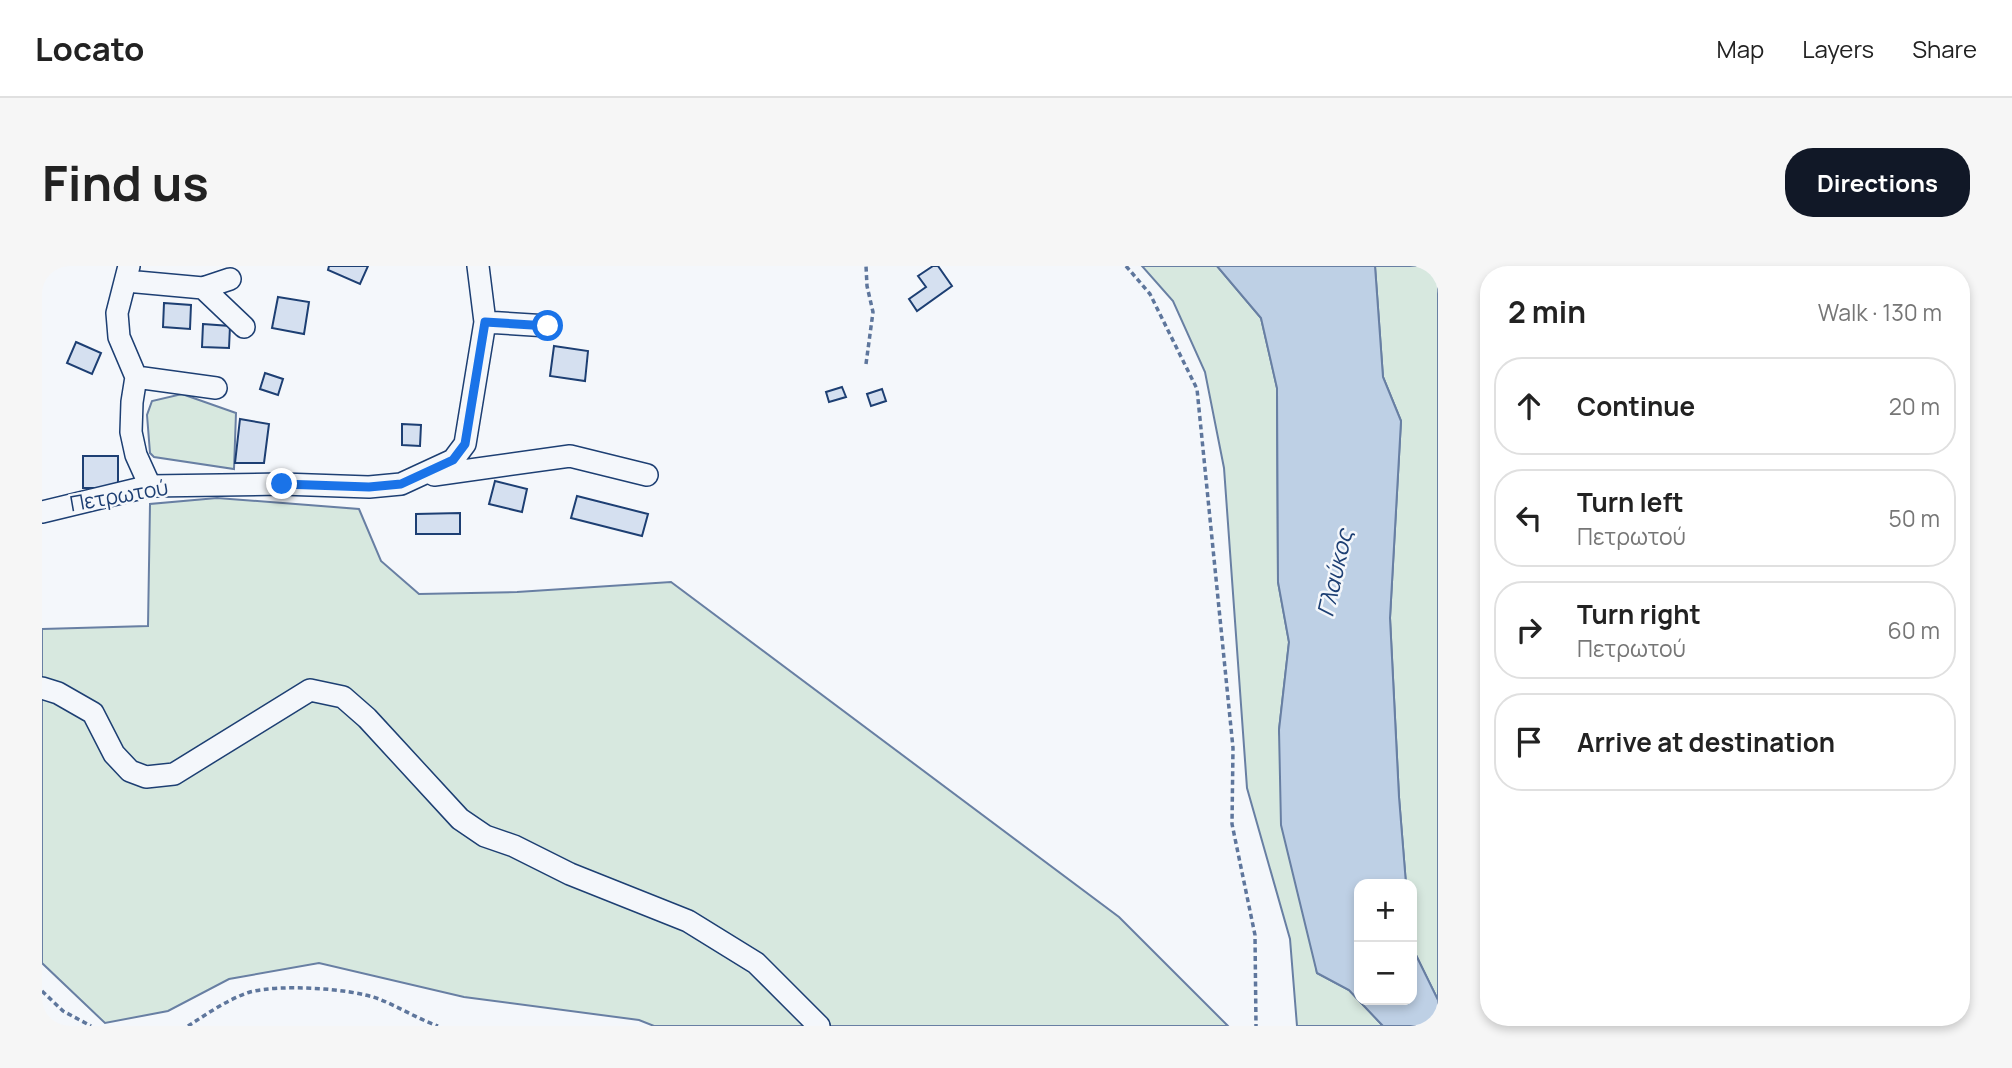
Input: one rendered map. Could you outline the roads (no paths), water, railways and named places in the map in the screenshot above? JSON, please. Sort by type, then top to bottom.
[{"type":"street","name":"Πετρωτού","points":[[42,512],[150,486],[282,484],[369,487],[401,484],[453,460],[465,444],[485,322],[478,266]]},
{"type":"street","points":[[150,486],[136,455],[131,432],[136,377],[119,337],[117,313],[128,273],[203,288],[230,279]]},
{"type":"street","points":[[203,288],[244,327]]},
{"type":"street","points":[[485,322],[548,326]]},
{"type":"street","points":[[136,377],[216,388]]},
{"type":"street","points":[[421,476],[467,472],[570,456],[647,475]]},
{"type":"street","points":[[42,688],[58,693],[93,713],[114,754],[130,771],[146,777],[174,774],[310,690],[343,697],[367,718],[460,819],[485,836],[514,846],[570,874],[688,920],[755,963],[819,1026]]},
{"type":"water","name":"Γλαύκος","points":[[1217,266],[1375,266],[1383,377],[1401,421],[1390,618],[1406,879],[1354,879],[1354,995],[1317,973],[1281,825],[1279,730],[1289,642],[1278,582],[1277,388],[1261,318]]},
{"type":"water","points":[[1417,957],[1438,1000],[1438,1026],[1383,1026],[1363,1005],[1417,1005]]}]
